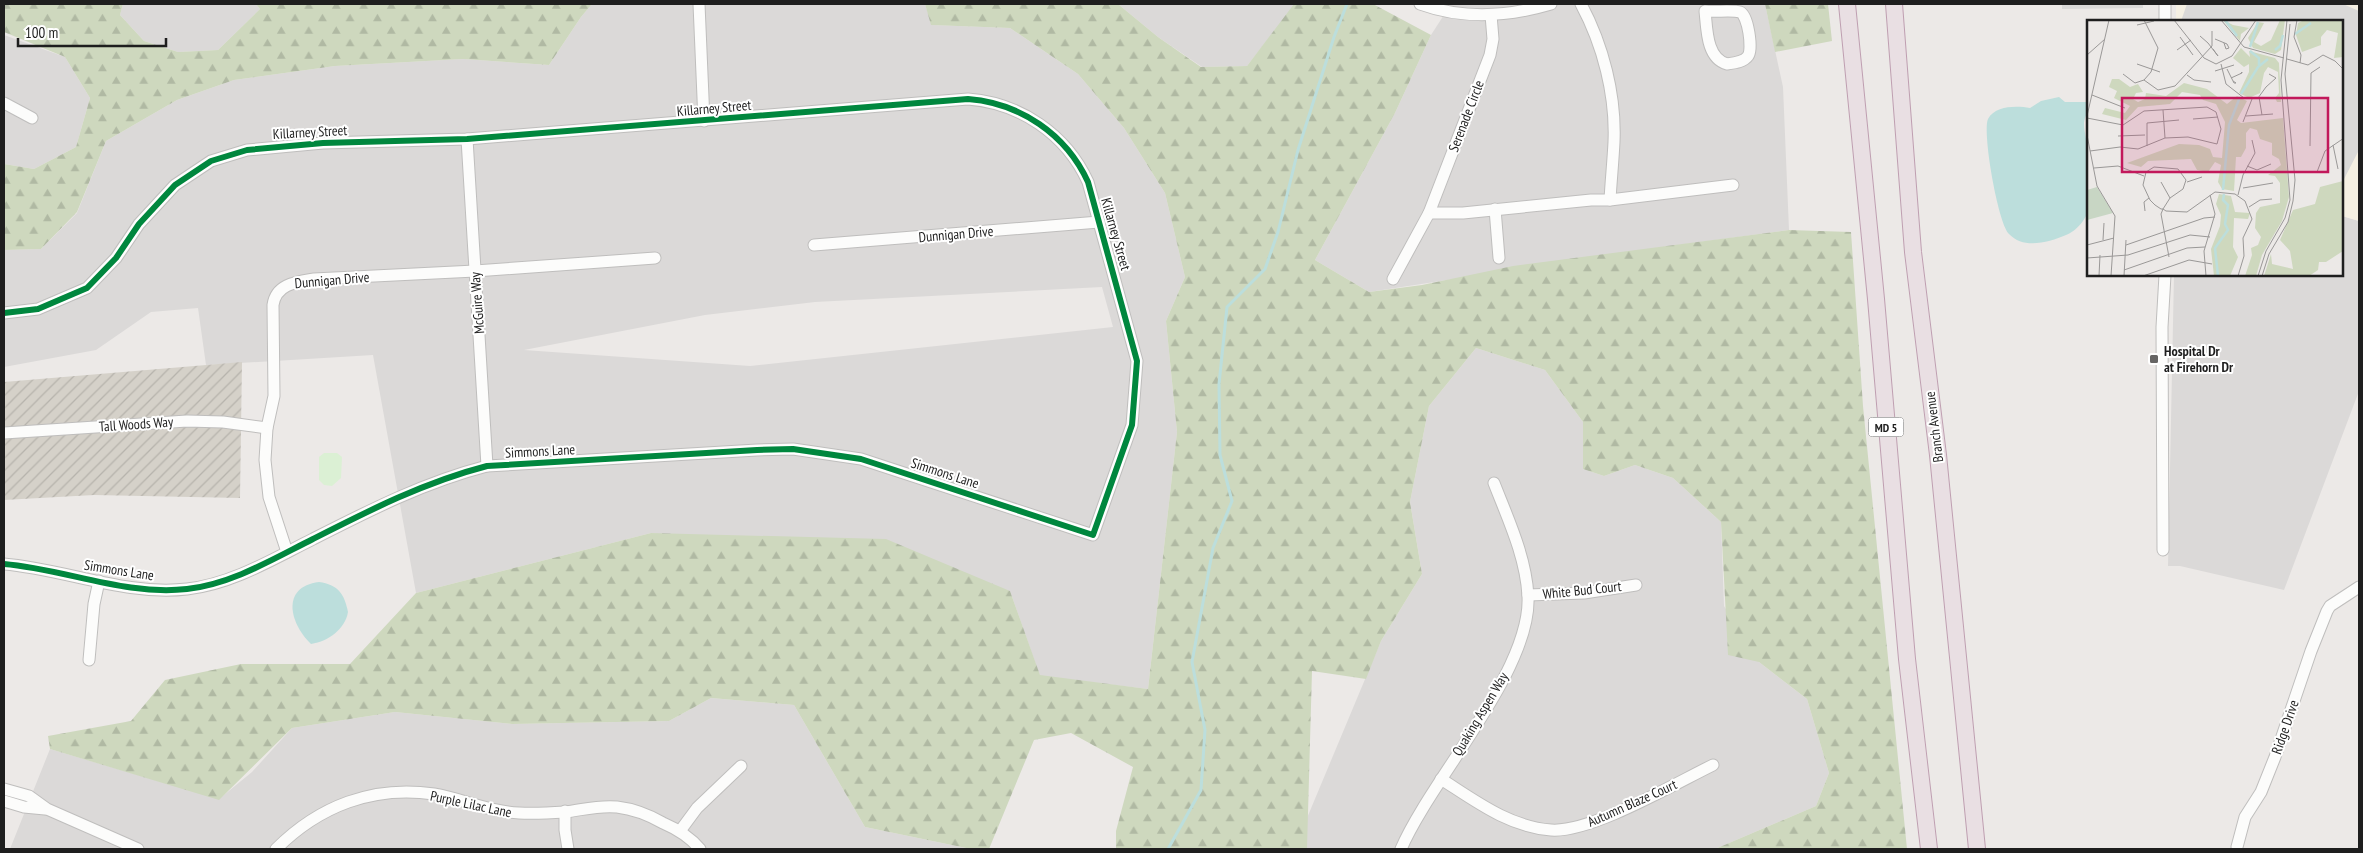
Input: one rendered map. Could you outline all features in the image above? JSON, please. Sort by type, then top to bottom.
[{"type":"highway","name":"MD 5","points":[[1847,4],[1876,299],[1907,659],[1930,849]]},
{"type":"highway","name":"Branch Avenue","points":[[1894,4],[1913,252],[1938,455],[1977,849]]},
{"type":"street","points":[[699,4],[704,121]]},
{"type":"street","points":[[1420,4],[1471,16],[1492,16],[1551,4]]},
{"type":"street","points":[[1581,4],[1600,42],[1609,86],[1614,142],[1610,200]]},
{"type":"street","points":[[2165,20],[2166,4]]},
{"type":"street","points":[[1705,7],[1723,13],[1737,11],[1743,13],[1746,18],[1750,43],[1750,53],[1746,58],[1727,64],[1717,57],[1708,42],[1705,7]]},
{"type":"street","name":"Serenade Circle","points":[[1393,279],[1429,213],[1490,55],[1493,38],[1492,16]]},
{"type":"street","name":"Killarney Street","points":[[4,313],[38,309],[87,288],[116,258],[139,224],[164,196],[189,174],[211,161],[247,150],[270,147],[467,139],[968,99],[992,102],[1015,110],[1050,131],[1080,164],[1088,182],[1123,304],[1137,361],[1132,425],[1093,535]]},
{"type":"street","points":[[4,103],[32,118]]},
{"type":"street","name":"McGuire Way","points":[[467,139],[487,466]]},
{"type":"street","points":[[1429,213],[1610,200],[1733,185]]},
{"type":"street","points":[[1495,209],[1499,258]]},
{"type":"street","name":"Dunnigan Drive","points":[[814,245],[1099,222]]},
{"type":"street","name":"Dunnigan Drive","points":[[287,552],[269,496],[265,460],[267,428],[274,396],[273,305],[274,297],[281,289],[292,282],[314,279],[475,271],[655,258]]},
{"type":"street","points":[[2163,550],[2162,327],[2165,276]]},
{"type":"street","name":"Tall Woods Way","points":[[4,433],[187,421],[223,422],[267,428]]},
{"type":"street","name":"Simmons Lane","points":[[4,564],[34,566],[143,590],[187,589],[231,579],[410,491],[451,475],[487,466],[793,449],[861,459],[1093,535]]},
{"type":"street","name":"Quaking Aspen Way","points":[[1401,849],[1441,779],[1501,684],[1522,635],[1528,610],[1528,595],[1522,562],[1511,526],[1494,483]]},
{"type":"street","points":[[89,660],[94,604],[99,581]]},
{"type":"street","name":"White Bud Court","points":[[1528,595],[1584,593],[1636,584]]},
{"type":"street","name":"Ridge Drive","points":[[2237,847],[2245,816],[2261,792],[2311,651],[2330,606],[2359,587]]},
{"type":"street","name":"Autumn Blaze Court","points":[[1441,779],[1505,817],[1532,827],[1552,830],[1575,828],[1611,815],[1713,764]]},
{"type":"street","points":[[680,831],[697,808],[741,766]]},
{"type":"street","points":[[4,789],[29,796],[47,809],[138,849]]},
{"type":"street","name":"Purple Lilac Lane","points":[[276,849],[314,817],[338,804],[368,796],[401,793],[434,794],[508,813],[565,812],[596,806],[618,807],[642,812],[680,831],[700,849]]},
{"type":"street","points":[[4,801],[24,807],[47,809]]},
{"type":"street","points":[[565,812],[568,849]]},
{"type":"shaded area","points":[[123,4],[256,4],[260,9],[218,50],[178,52],[144,41],[120,15]]},
{"type":"shaded area","points":[[592,4],[925,4],[932,25],[1010,28],[1078,74],[1124,128],[1165,193],[1185,277],[1166,321],[1177,432],[1148,689],[1040,676],[1010,591],[651,533],[416,593],[373,355],[206,365],[198,308],[151,312],[96,350],[4,367],[4,250],[41,249],[77,213],[106,141],[177,100],[234,80],[335,66],[463,59],[549,65],[581,17]],"holes":[[[1102,287],[1113,327],[750,366],[524,350],[705,315],[815,302]]]},
{"type":"shaded area","points":[[1118,4],[1296,4],[1247,66],[1202,67],[1158,37]]},
{"type":"shaded area","points":[[1451,4],[1765,4],[1783,87],[1789,230],[1656,248],[1369,292],[1315,260],[1395,113],[1431,35]]},
{"type":"shaded area","points":[[2062,4],[2143,4],[2143,8],[2062,9]]},
{"type":"shaded area","points":[[2176,4],[2359,4],[2359,221],[2343,216],[2343,20],[2176,20]]},
{"type":"shaded area","points":[[2187,4],[2343,4],[2359,11],[2359,150],[2343,181],[2343,20],[2181,20]]},
{"type":"shaded area","points":[[4,35],[65,57],[90,98],[76,147],[34,169],[4,164]]},
{"type":"shaded area","points":[[2343,216],[2359,221],[2359,391],[2284,590],[2180,566],[2168,566],[2174,276],[2343,276]]},
{"type":"shaded area","points":[[1476,348],[1545,370],[1583,422],[1583,469],[1604,476],[1635,465],[1673,478],[1721,522],[1724,606],[1759,662],[1807,699],[1829,773],[1816,806],[1715,849],[1307,849],[1307,818],[1381,641],[1422,574],[1410,502],[1429,406]]},
{"type":"shaded area","points":[[242,362],[240,498],[94,495],[4,500],[4,382]]},
{"type":"shaded area","points":[[711,698],[794,705],[865,827],[971,849],[10,849],[50,749],[219,799],[252,772],[292,728],[395,712],[512,724],[669,721]]},
{"type":"green space","points":[[4,4],[123,4],[120,15],[144,41],[178,52],[218,50],[260,9],[256,4],[592,4],[581,17],[549,65],[463,59],[335,66],[234,80],[177,100],[106,141],[77,212],[41,249],[4,250],[4,164],[34,169],[76,147],[90,98],[65,57],[4,32]]},
{"type":"green space","points":[[925,4],[1118,4],[1158,37],[1201,67],[1247,66],[1294,4],[1373,4],[1431,35],[1395,113],[1315,260],[1369,292],[1422,285],[1513,266],[1789,230],[1851,232],[1863,406],[1907,849],[1715,849],[1816,806],[1829,773],[1807,699],[1759,662],[1728,655],[1721,522],[1673,478],[1635,465],[1604,476],[1583,469],[1583,422],[1545,370],[1476,348],[1429,406],[1410,502],[1422,574],[1381,641],[1366,679],[1312,671],[1307,849],[1116,849],[1116,831],[1133,767],[1071,733],[1034,740],[989,849],[971,849],[865,827],[794,705],[711,698],[669,721],[512,724],[395,712],[292,728],[219,800],[50,749],[48,736],[131,721],[165,680],[241,664],[350,664],[416,593],[651,533],[886,539],[1010,591],[1040,675],[1148,689],[1177,432],[1166,321],[1185,277],[1165,193],[1124,128],[1078,74],[1010,28],[931,25]]},
{"type":"green space","points":[[1765,4],[1828,4],[1832,41],[1775,52]]},
{"type":"green space","points":[[324,453],[337,453],[342,457],[341,478],[332,486],[324,485],[319,480],[319,457]]},
{"type":"water","points":[[2059,97],[2065,102],[2087,102],[2087,113],[2084,123],[2087,144],[2087,211],[2081,224],[2074,231],[2052,240],[2029,243],[2015,239],[2009,234],[2000,213],[1989,158],[1987,127],[1988,119],[1996,111],[2007,107],[2030,108],[2041,101]]},
{"type":"water","points":[[319,582],[331,585],[339,591],[348,612],[340,629],[330,637],[311,644],[298,627],[292,607],[298,591],[307,585]]},
{"type":"waterway","points":[[1168,849],[1201,790],[1205,730],[1192,662],[1213,548],[1232,501],[1220,455],[1219,384],[1227,307],[1265,269],[1278,232],[1298,150],[1334,37],[1347,4]]},
{"type":"cycle path","points":[[4,313],[38,309],[87,288],[116,258],[139,224],[175,185],[211,161],[247,150],[323,143],[467,139],[968,99],[1006,107],[1023,114],[1054,136],[1079,165],[1088,182],[1137,361],[1132,425],[1093,535],[861,459],[793,449],[487,466],[420,488],[236,576],[220,582],[187,589],[141,589],[4,564]]},
{"type":"place","name":"Hospital Dr at Firehorn Dr","points":[[2154,359]]}]
